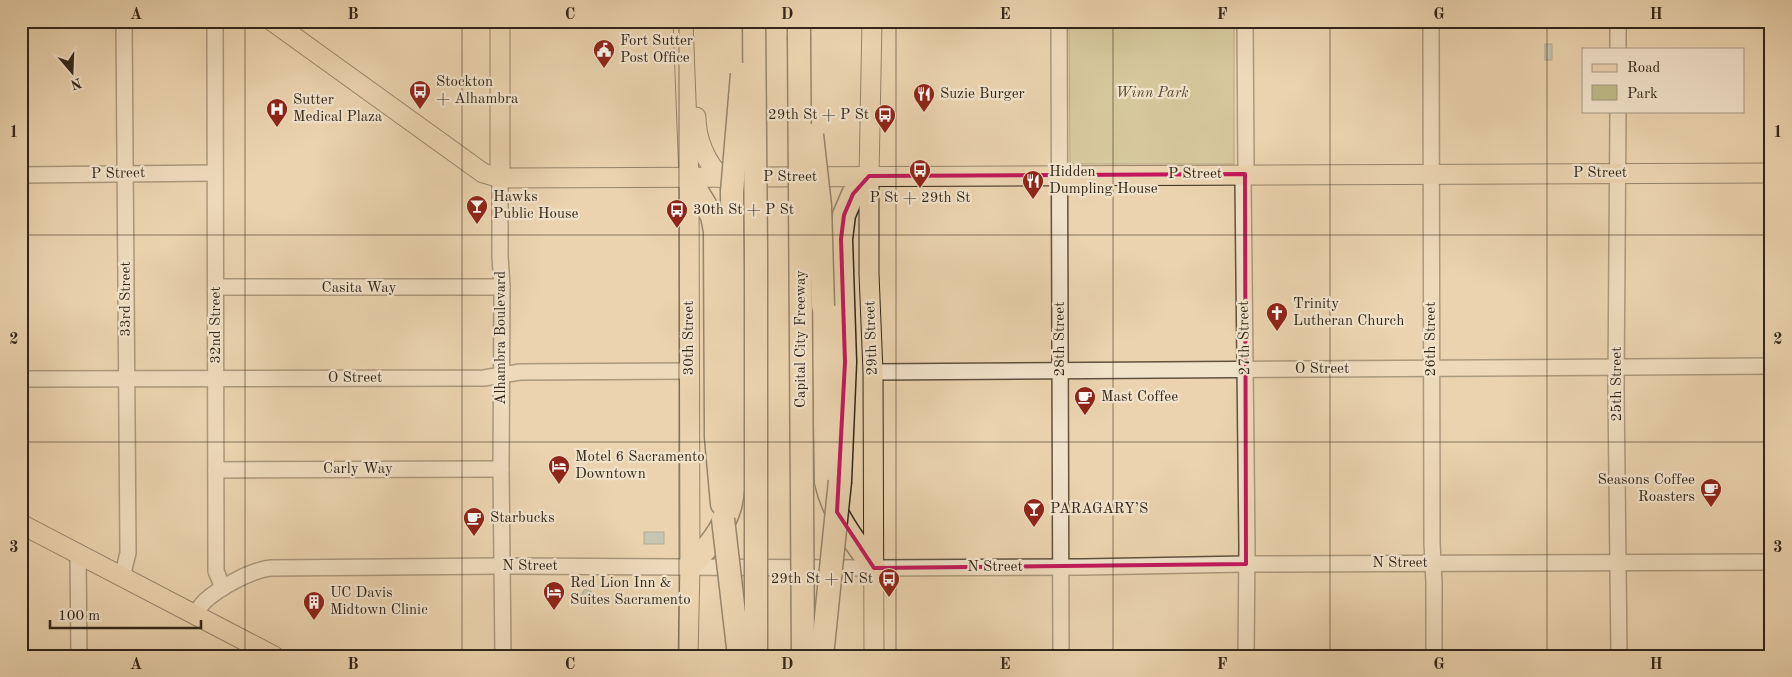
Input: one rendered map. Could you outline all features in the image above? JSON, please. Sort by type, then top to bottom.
[{"type":"highway","points":[[690,567],[710,545],[720,529],[730,507],[736,468],[727,185],[742,64],[750,21]]},
{"type":"highway","points":[[754,21],[756,656]]},
{"type":"highway","points":[[799,29],[820,206],[826,482],[845,528],[874,568]]},
{"type":"highway","name":"Capital City Freeway","points":[[799,29],[803,656]]},
{"type":"highway","points":[[822,656],[840,481],[845,362],[841,239],[844,215],[853,194],[869,176]]},
{"type":"highway","points":[[688,178],[712,216],[715,231],[718,465],[739,656]]},
{"type":"main road","points":[[272,21],[484,172],[500,178]]},
{"type":"main road","name":"Alhambra Boulevard","points":[[500,21],[500,178]]},
{"type":"main road","name":"30th Street","points":[[683,21],[688,178],[690,567],[688,656]]},
{"type":"main road","name":"29th Street","points":[[872,21],[869,274],[873,372],[874,656]]},
{"type":"main road","points":[[685,70],[695,82],[696,128],[702,147],[713,169],[727,185]]},
{"type":"main road","name":"P Street","points":[[500,178],[688,178],[727,185],[869,176],[1771,173]]},
{"type":"main road","points":[[21,524],[195,614],[250,650],[274,656]]},
{"type":"street","name":"33rd Street","points":[[122,577],[128,552],[124,21]]},
{"type":"street","name":"32nd Street","points":[[215,21],[216,571],[223,588]]},
{"type":"street","name":"28th Street","points":[[1059,21],[1061,656]]},
{"type":"street","name":"27th Street","points":[[1245,21],[1246,656]]},
{"type":"street","name":"26th Street","points":[[1430,21],[1434,656]]},
{"type":"street","points":[[1618,21],[1618,48]]},
{"type":"street","name":"25th Street","points":[[1618,112],[1619,656]]},
{"type":"street","name":"P Street","points":[[21,175],[215,173]]},
{"type":"street","name":"Alhambra Boulevard","points":[[500,178],[502,287],[500,469],[503,656]]},
{"type":"street","name":"Casita Way","points":[[216,287],[502,287]]},
{"type":"street","name":"O Street","points":[[873,372],[1771,366]]},
{"type":"street","name":"O Street","points":[[21,379],[484,378],[520,372],[689,371]]},
{"type":"street","name":"Carly Way","points":[[216,470],[500,469]]},
{"type":"street","points":[[78,554],[79,656]]},
{"type":"street","name":"N Street","points":[[223,588],[254,573],[271,568],[502,566],[874,568],[1246,564],[1771,562]]},
{"type":"street","points":[[195,614],[204,602],[223,588]]},
{"type":"highlighted area","points":[[1245,174],[1246,564],[874,568],[837,512],[845,362],[841,239],[844,215],[853,194],[869,176]]},
{"type":"green space","name":"Winn Park","points":[[1069,21],[1234,21],[1234,164],[1070,164]]},
{"type":"water","points":[[1545,44],[1552,44],[1552,60],[1545,60]]},
{"type":"water","points":[[644,532],[664,532],[664,544],[644,544]]},
{"type":"water","points":[[585,589],[592,592],[593,606],[586,606],[585,599],[580,597]]},
{"type":"place","name":"Fort Sutter Post Office","points":[[604,69]]},
{"type":"place","name":"Stockton + Alhambra","points":[[420,110]]},
{"type":"place","name":"Suzie Burger","points":[[924,113]]},
{"type":"place","name":"Sutter Medical Plaza","points":[[277,128]]},
{"type":"place","name":"29th St + P St","points":[[885,134]]},
{"type":"place","name":"P St + 29th St","points":[[920,189]]},
{"type":"place","name":"Hidden Dumpling House","points":[[1033,200]]},
{"type":"place","name":"Hawks Public House","points":[[477,225]]},
{"type":"place","name":"30th St + P St","points":[[677,229]]},
{"type":"place","name":"Trinity Lutheran Church","points":[[1277,332]]},
{"type":"place","name":"Mast Coffee","points":[[1085,416]]},
{"type":"place","name":"Motel 6 Sacramento Downtown","points":[[559,485]]},
{"type":"place","name":"Seasons Coffee Roasters","points":[[1711,508]]},
{"type":"place","name":"PARAGARY’S","points":[[1034,528]]},
{"type":"place","name":"Starbucks","points":[[474,537]]},
{"type":"place","name":"29th St + N St","points":[[889,598]]},
{"type":"place","name":"Red Lion Inn & Suites Sacramento","points":[[554,611]]},
{"type":"place","name":"UC Davis Midtown Clinic","points":[[314,621]]}]
